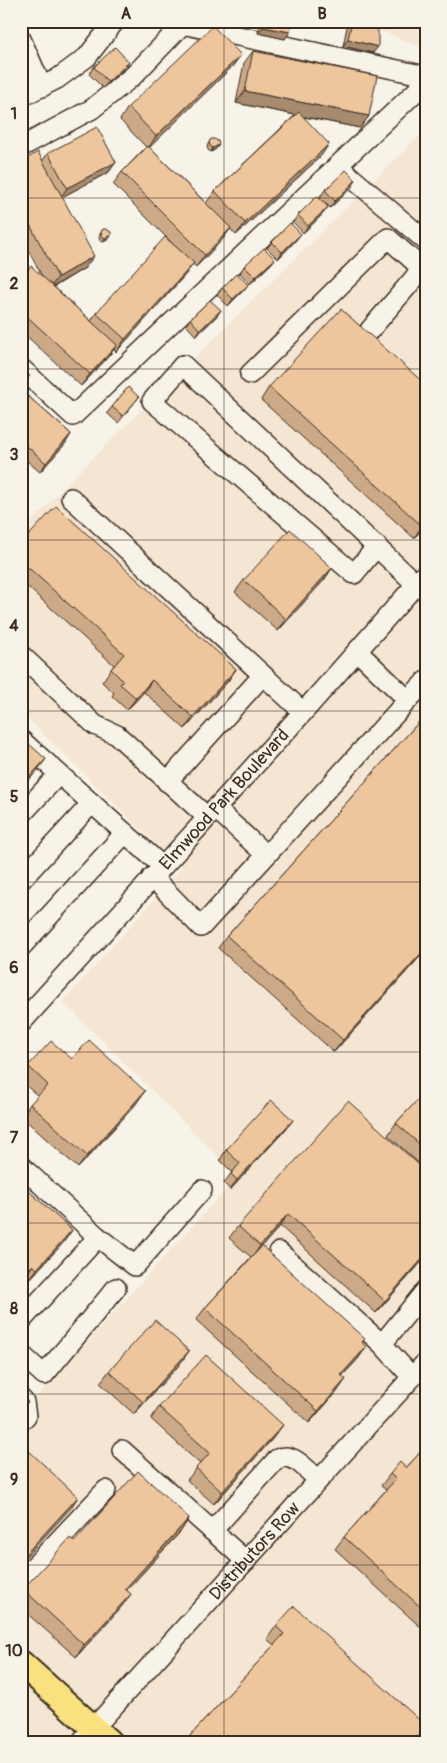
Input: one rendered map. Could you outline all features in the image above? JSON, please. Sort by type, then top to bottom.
[{"type":"main road","points":[[21,1662],[95,1737]]},
{"type":"street","points":[[21,97],[57,79],[86,57],[115,21]]},
{"type":"street","points":[[21,147],[92,109],[134,76],[175,23],[426,76]]},
{"type":"street","points":[[21,40],[42,87]]},
{"type":"street","points":[[21,368],[73,416],[426,82]]},
{"type":"street","points":[[338,166],[426,242]]},
{"type":"street","points":[[250,374],[388,238],[424,271],[370,330]]},
{"type":"street","points":[[377,546],[354,574],[152,401],[183,365],[377,546],[421,579]]},
{"type":"street","points":[[71,498],[303,712]]},
{"type":"street","name":"Elmwood Park Boulevard","points":[[23,1017],[303,712],[421,579]]},
{"type":"street","points":[[357,651],[408,700]]},
{"type":"street","points":[[21,656],[95,725],[117,735],[167,782],[266,855]]},
{"type":"street","points":[[167,782],[263,675]]},
{"type":"street","points":[[21,740],[125,833],[201,927],[426,681]]},
{"type":"street","points":[[21,815],[59,774]]},
{"type":"street","points":[[21,880],[92,803]]},
{"type":"street","points":[[21,948],[125,833]]},
{"type":"street","points":[[21,1166],[98,1236],[135,1266],[202,1190]]},
{"type":"street","points":[[21,1321],[98,1236]]},
{"type":"street","points":[[279,1252],[382,1344],[412,1377]]},
{"type":"street","points":[[21,1354],[44,1375],[116,1288]]},
{"type":"street","points":[[382,1344],[426,1290]]},
{"type":"street","name":"Distributors Row","points":[[95,1737],[246,1561],[426,1362]]},
{"type":"street","points":[[21,1400],[24,1402],[26,1416],[21,1421]]},
{"type":"street","points":[[122,1450],[246,1561]]},
{"type":"street","points":[[212,1531],[277,1459],[284,1456],[292,1458],[318,1480]]},
{"type":"street","points":[[21,1580],[106,1490]]},
{"type":"shaded area","points":[[356,21],[426,21],[426,49]]},
{"type":"shaded area","points":[[426,129],[426,1742],[21,1742],[21,1414],[238,1176],[63,1002],[181,869],[21,712],[21,533],[74,477]]},
{"type":"building","points":[[264,21],[292,21],[290,32],[263,27]]},
{"type":"building","points":[[352,21],[378,30],[378,47],[348,39]]},
{"type":"building","points":[[213,26],[241,55],[156,136],[128,107]]},
{"type":"building","points":[[115,47],[129,62],[108,82],[94,67]]},
{"type":"building","points":[[253,51],[377,76],[369,116],[245,91]]},
{"type":"building","points":[[299,112],[329,144],[245,223],[215,191]]},
{"type":"building","points":[[97,127],[116,162],[67,188],[48,153]]},
{"type":"building","points":[[211,139],[218,141],[219,145],[213,148],[210,146],[209,142]]},
{"type":"building","points":[[148,146],[231,228],[205,255],[122,172]]},
{"type":"building","points":[[38,152],[94,256],[58,277],[21,208],[21,162]]},
{"type":"building","points":[[346,170],[356,180],[335,201],[325,190]]},
{"type":"building","points":[[317,196],[328,207],[308,226],[298,215]]},
{"type":"building","points":[[290,223],[301,234],[282,252],[272,242]]},
{"type":"building","points":[[103,229],[111,232],[111,235],[105,238],[102,236],[101,232]]},
{"type":"building","points":[[165,237],[194,263],[125,339],[96,313]]},
{"type":"building","points":[[264,248],[275,259],[255,277],[244,266]]},
{"type":"building","points":[[31,266],[117,345],[90,374],[21,311],[21,277]]},
{"type":"building","points":[[237,273],[248,285],[233,299],[222,288]]},
{"type":"building","points":[[210,300],[221,310],[200,330],[190,319]]},
{"type":"building","points":[[341,309],[426,385],[426,522],[422,526],[269,387]]},
{"type":"building","points":[[21,369],[30,376],[21,385]]},
{"type":"building","points":[[128,387],[139,397],[123,416],[112,407]]},
{"type":"building","points":[[21,390],[71,434],[46,463],[21,441]]},
{"type":"building","points":[[56,506],[236,669],[193,717],[152,680],[136,698],[120,684],[123,681],[111,669],[124,654],[21,561],[21,544]]},
{"type":"building","points":[[290,529],[332,568],[286,619],[244,580]]},
{"type":"building","points":[[426,714],[426,948],[343,1040],[227,936]]},
{"type":"building","points":[[21,737],[46,759],[21,786]]},
{"type":"building","points":[[89,1040],[145,1091],[87,1156],[30,1104],[48,1085],[28,1066],[51,1041],[72,1059]]},
{"type":"building","points":[[426,1091],[426,1150],[396,1123]]},
{"type":"building","points":[[271,1100],[293,1120],[237,1180],[231,1174],[240,1163],[226,1150]]},
{"type":"building","points":[[348,1101],[426,1171],[426,1255],[385,1301],[288,1214],[260,1246],[238,1226]]},
{"type":"building","points":[[21,1184],[72,1230],[37,1269],[33,1265],[21,1278]]},
{"type":"building","points":[[262,1246],[365,1339],[362,1342],[366,1347],[341,1375],[346,1379],[318,1411],[205,1308]]},
{"type":"building","points":[[155,1320],[189,1351],[143,1402],[109,1371]]},
{"type":"building","points":[[206,1355],[283,1425],[222,1492],[196,1468],[210,1453],[159,1407]]},
{"type":"building","points":[[21,1396],[28,1402],[21,1409]]},
{"type":"building","points":[[426,1446],[426,1612],[344,1537],[396,1479],[390,1474],[400,1462],[406,1468]]},
{"type":"building","points":[[27,1449],[78,1497],[21,1559],[21,1455]]},
{"type":"building","points":[[138,1471],[189,1518],[125,1589],[131,1594],[84,1645],[23,1589],[70,1538],[74,1542]]},
{"type":"building","points":[[294,1606],[426,1726],[413,1742],[194,1742],[189,1737],[284,1634],[276,1626]]},
{"type":"building","points":[[21,1703],[29,1710],[21,1718]]}]
